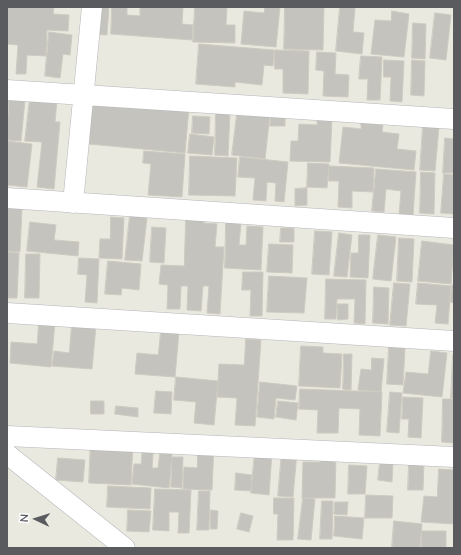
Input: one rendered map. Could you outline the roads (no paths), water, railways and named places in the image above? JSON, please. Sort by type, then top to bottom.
[{"type":"street","points":[[74,203],[92,7]]},
{"type":"street","points":[[7,90],[454,119]]},
{"type":"street","points":[[7,198],[454,228]]},
{"type":"street","points":[[7,313],[454,341]]},
{"type":"street","points":[[7,436],[454,457]]},
{"type":"street","points":[[7,454],[125,548]]}]
